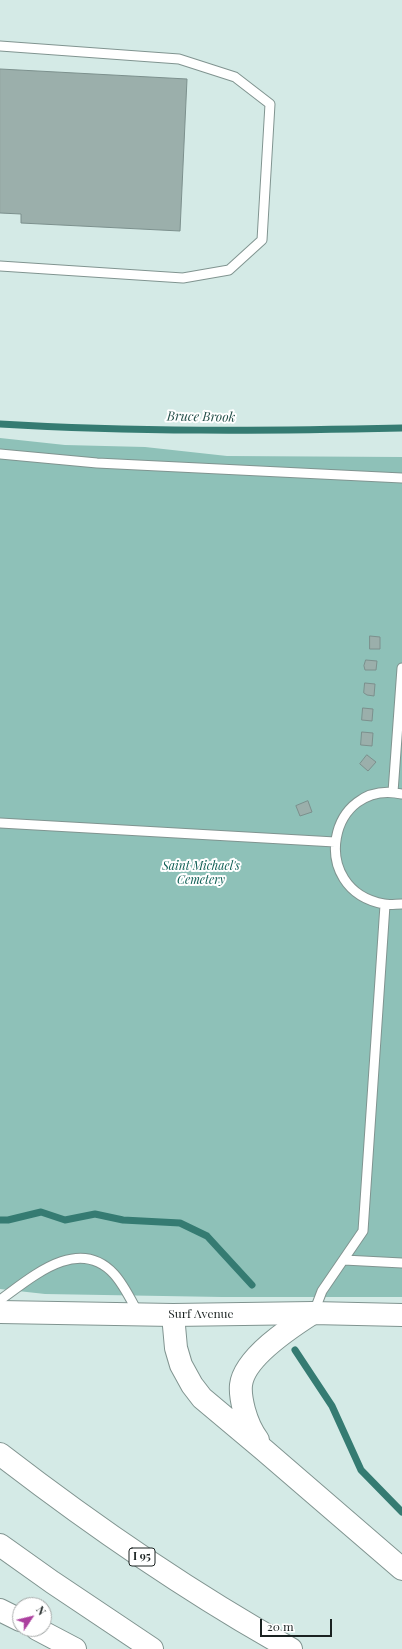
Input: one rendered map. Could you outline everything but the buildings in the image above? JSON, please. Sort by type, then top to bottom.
[{"type":"main road","name":"Surf Avenue","points":[[0,1312],[173,1315],[313,1313],[402,1315]]},
{"type":"main road","points":[[264,1450],[252,1432],[246,1418],[241,1385],[246,1371],[272,1342],[313,1313]]},
{"type":"main road","points":[[173,1315],[176,1348],[181,1365],[192,1386],[202,1398],[402,1569]]},
{"type":"main road","name":"I 95","points":[[0,1454],[110,1535],[183,1584],[291,1649]]},
{"type":"main road","points":[[0,1545],[152,1649]]},
{"type":"main road","points":[[0,1610],[12,1616]]},
{"type":"main road","points":[[52,1637],[75,1649]]},
{"type":"lane","points":[[0,46],[179,59],[235,77],[270,104],[262,240],[229,270],[183,278],[0,266]]},
{"type":"lane","points":[[0,454],[98,463],[402,478]]},
{"type":"lane","points":[[402,668],[398,793],[376,793],[361,800],[348,811],[339,826],[335,842],[336,860],[342,876],[353,890],[368,900],[385,904],[402,904]]},
{"type":"lane","points":[[0,823],[335,842]]},
{"type":"lane","points":[[313,1313],[322,1291],[363,1231],[385,904]]},
{"type":"lane","points":[[0,1300],[50,1266],[65,1260],[87,1259],[107,1267],[114,1275],[139,1314]]},
{"type":"lane","points":[[344,1260],[402,1263]]},
{"type":"green space","name":"Saint Michael's Cemetery","points":[[0,438],[65,445],[145,447],[227,456],[402,457],[402,1297],[222,1297],[45,1294],[0,1289]]},
{"type":"waterway","name":"Bruce Brook","points":[[0,424],[50,427],[201,430],[402,428]]},
{"type":"waterway","points":[[0,1220],[8,1220],[41,1212],[65,1220],[95,1214],[123,1220],[180,1223],[207,1236],[252,1285]]},
{"type":"waterway","points":[[295,1350],[332,1406],[361,1470],[402,1512]]}]
